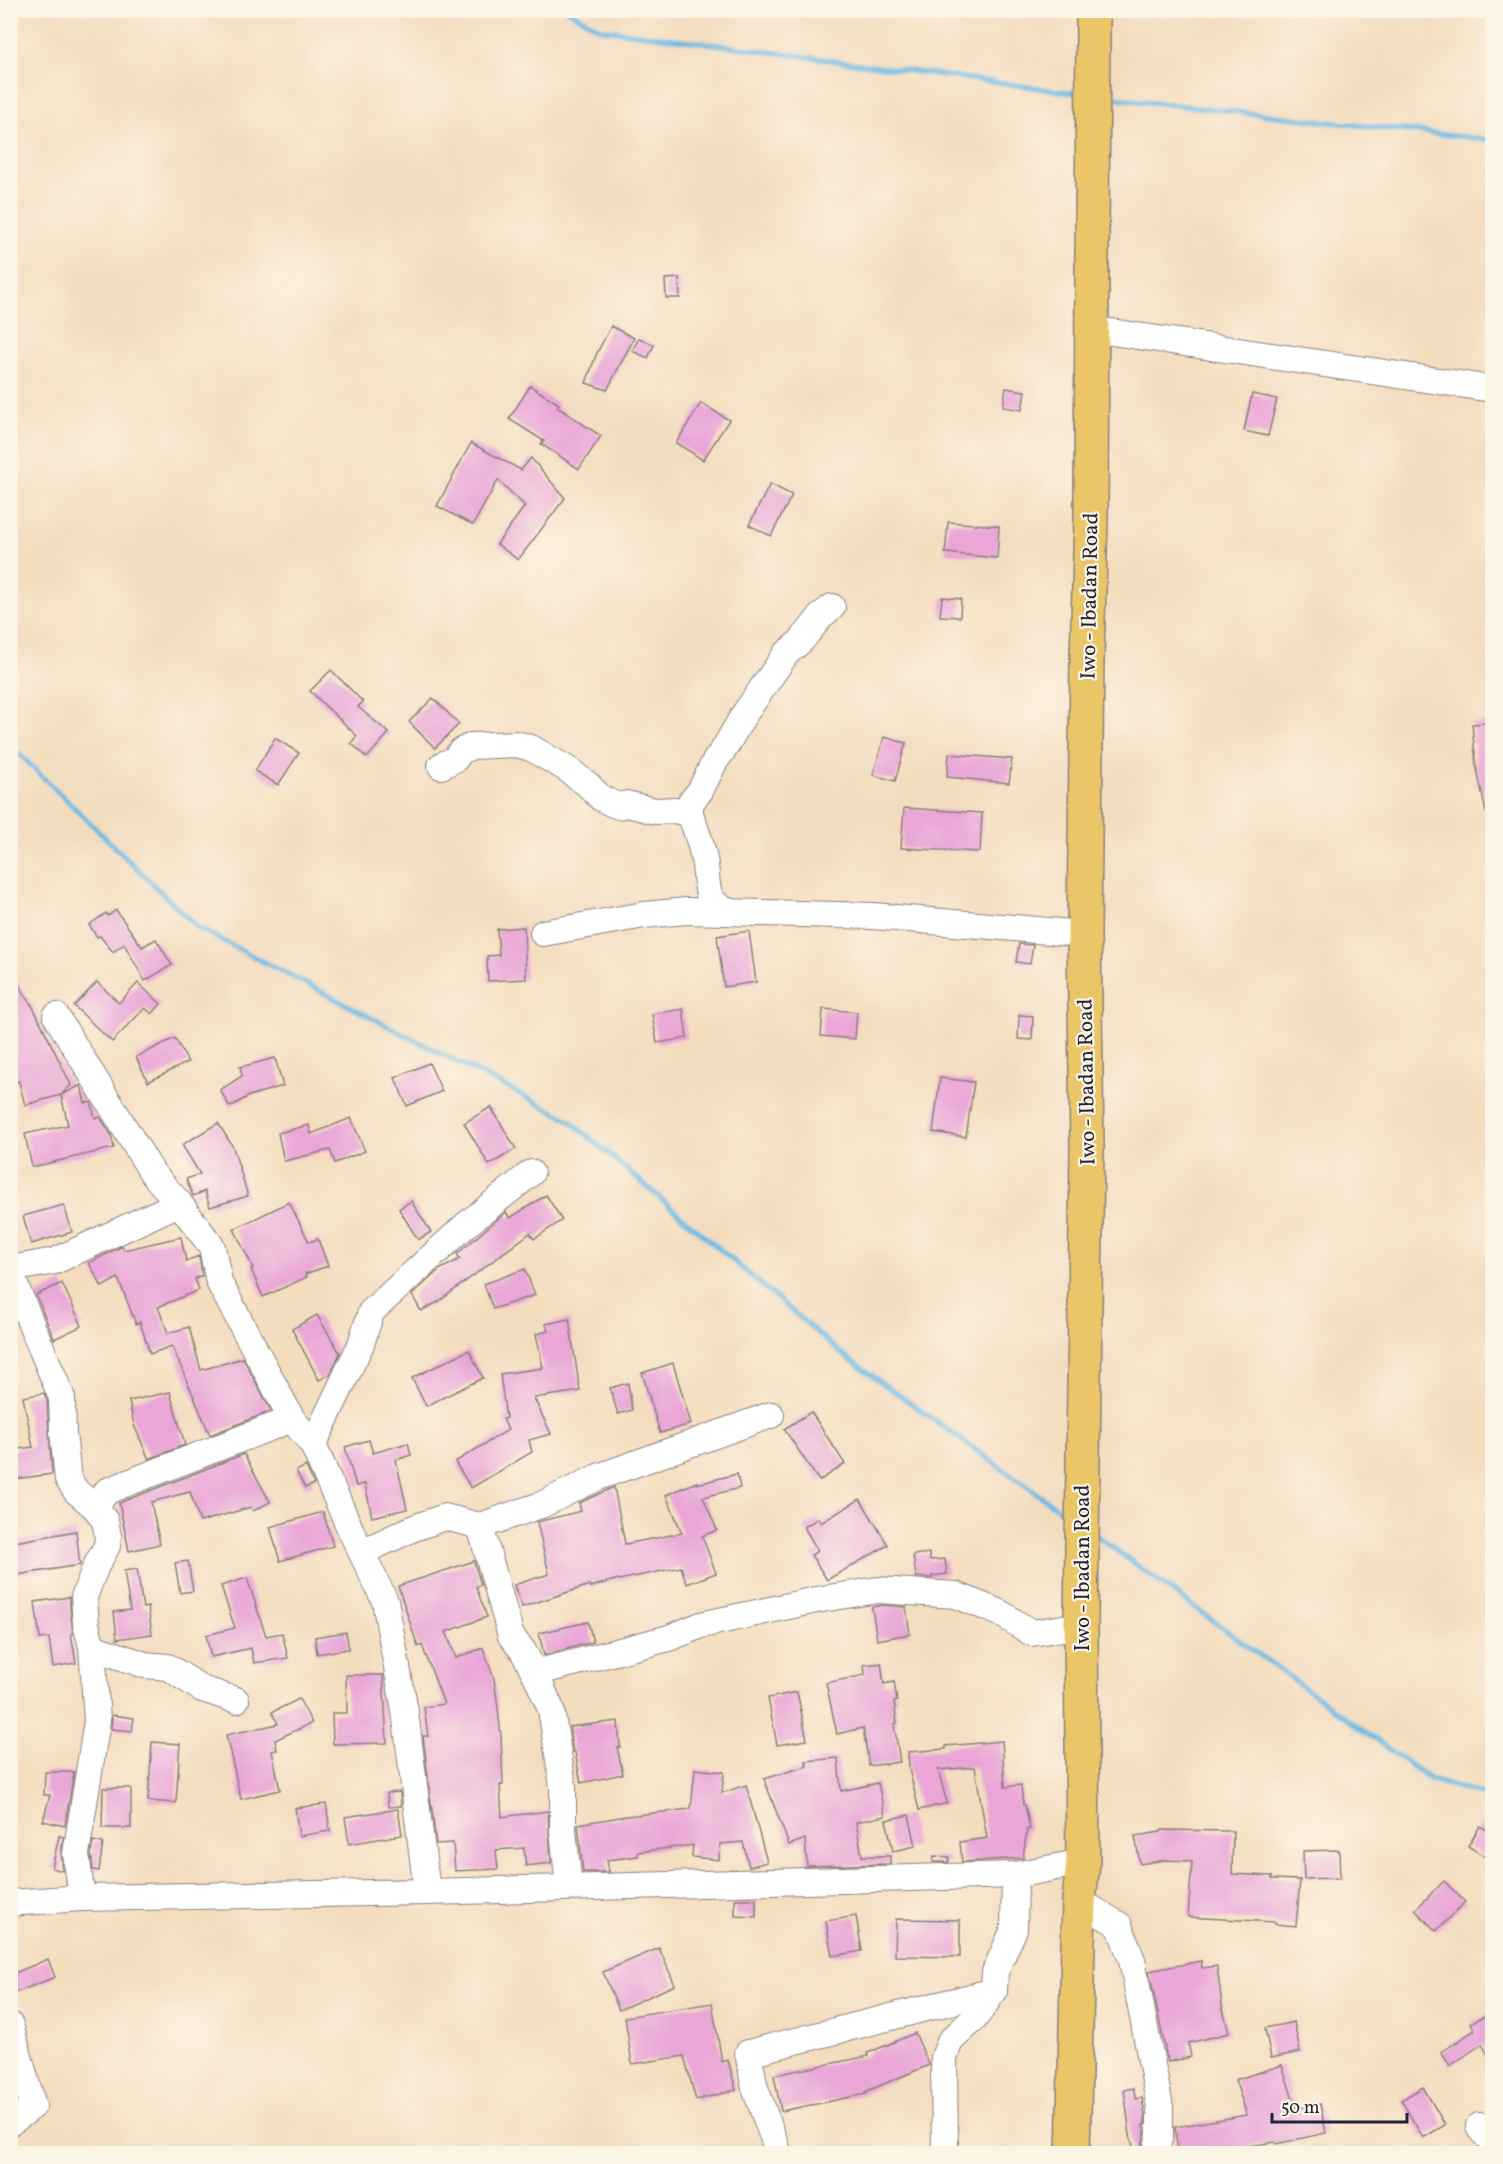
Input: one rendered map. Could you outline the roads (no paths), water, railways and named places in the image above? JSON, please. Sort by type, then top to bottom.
[{"type":"main road","name":"Iwo - Ibadan Road","points":[[1073,2154],[1078,1901],[1083,1862],[1082,1625],[1087,1148],[1084,934],[1091,507],[1093,25]]},
{"type":"street","points":[[1091,329],[1492,389]]},
{"type":"street","points":[[727,911],[716,905],[708,894],[705,860],[690,814],[690,803],[700,791],[715,761],[743,716],[786,654],[832,607]]},
{"type":"street","points":[[441,766],[472,746],[516,744],[531,748],[567,769],[601,798],[611,803],[619,806],[627,804],[655,811],[675,810],[690,814]]},
{"type":"street","points":[[543,933],[644,915],[686,911],[727,911],[873,916],[1084,934]]},
{"type":"street","points":[[56,1016],[153,1174],[179,1203],[212,1247],[219,1282],[292,1419],[313,1445],[385,1601],[405,1711],[427,1892]]},
{"type":"street","points":[[313,1445],[361,1344],[370,1312],[466,1225],[531,1173]]},
{"type":"street","points":[[81,1898],[76,1854],[97,1721],[92,1647],[86,1624],[84,1597],[96,1566],[107,1546],[108,1536],[105,1521],[94,1507],[76,1491],[68,1479],[62,1398],[10,1271],[55,1261],[179,1203]]},
{"type":"street","points":[[362,1552],[414,1528],[445,1517],[480,1526],[541,1505],[598,1477],[771,1415]]},
{"type":"street","points":[[94,1507],[107,1491],[292,1419]]},
{"type":"street","points":[[480,1526],[511,1636],[535,1672],[550,1709],[563,1786],[563,1830],[568,1887]]},
{"type":"street","points":[[535,1672],[669,1638],[701,1625],[806,1602],[878,1590],[956,1595],[1000,1613],[1032,1633],[1082,1625]]},
{"type":"street","points":[[92,1647],[145,1665],[168,1667],[202,1689],[236,1700]]},
{"type":"street","points":[[10,1903],[81,1898],[427,1892],[1015,1875],[1083,1862]]},
{"type":"street","points":[[945,2154],[944,2058],[950,2041],[975,2018],[994,1991],[995,1972],[1014,1929],[1015,1875]]},
{"type":"street","points":[[1078,1901],[1119,1925],[1132,1960],[1160,2107],[1160,2135],[1155,2154]]},
{"type":"street","points":[[779,2154],[755,2088],[748,2053],[994,1991]]},
{"type":"street","points":[[10,2025],[33,2106],[10,2123]]},
{"type":"waterway","points":[[567,10],[601,29],[1082,94]]},
{"type":"waterway","points":[[1104,97],[1492,140]]},
{"type":"waterway","points":[[10,745],[198,928],[568,1119],[842,1354],[1071,1518]]},
{"type":"waterway","points":[[1094,1534],[1431,1780],[1492,1797]]}]
